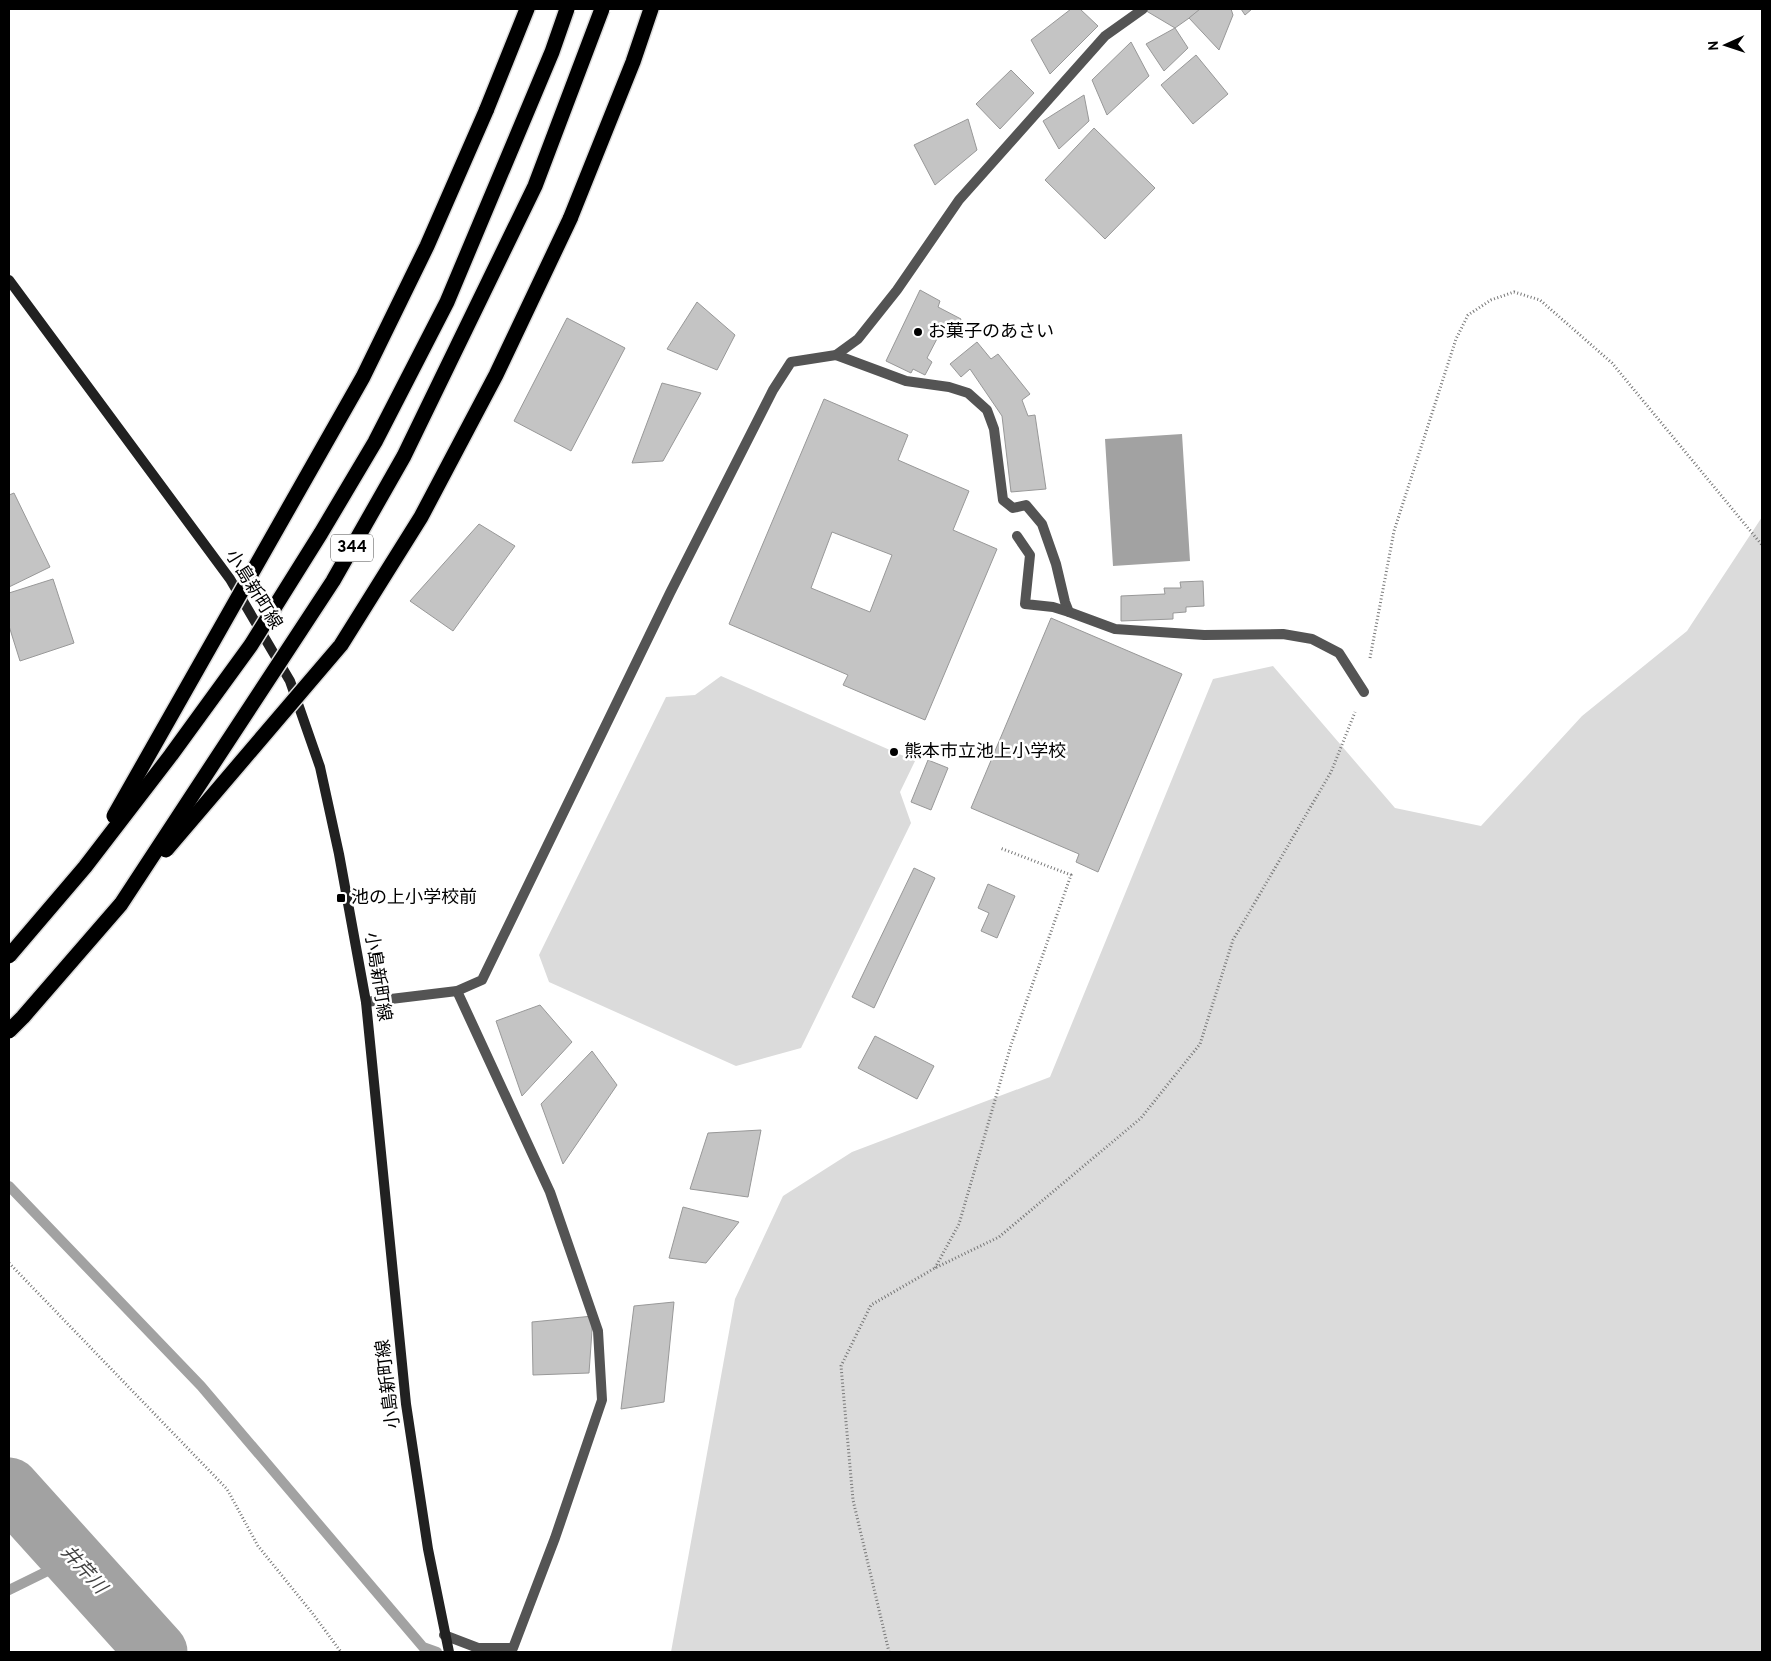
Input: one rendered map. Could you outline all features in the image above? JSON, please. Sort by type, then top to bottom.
[{"type":"highway","points":[[85,867],[363,377],[427,246],[486,112],[527,9]]},
{"type":"highway","name":"344","points":[[9,956],[85,867],[251,645],[375,442],[447,302],[552,52],[567,9]]},
{"type":"highway","name":"344","points":[[9,1031],[121,904],[333,581],[404,456],[535,186],[602,9]]},
{"type":"highway","points":[[121,904],[341,644],[421,517],[496,375],[570,219],[633,62],[651,9]]},
{"type":"main road","name":"小島新町線","points":[[9,280],[230,579],[290,681],[320,767],[339,854],[366,1002],[406,1404],[428,1549],[448,1652]]},
{"type":"street","points":[[366,1002],[457,991],[482,980],[670,593],[774,390],[791,362],[836,355],[858,339],[897,290],[959,200],[1105,36],[1143,9]]},
{"type":"street","points":[[836,355],[906,381],[949,387],[968,393],[987,410],[994,429],[1003,500],[1013,508],[1026,506],[1042,524],[1056,564],[1069,612]]},
{"type":"street","points":[[1018,536],[1030,555],[1025,604],[1053,607],[1114,629],[1204,635],[1283,634],[1312,639],[1339,653],[1364,692]]},
{"type":"street","points":[[444,1635],[478,1648],[512,1650],[555,1538],[602,1400],[598,1331],[550,1192],[457,991]]},
{"type":"path","points":[[889,1652],[853,1500],[841,1366],[871,1306],[935,1268],[999,1237],[1141,1118],[1200,1044],[1233,940],[1331,772],[1364,692],[1394,531],[1456,339],[1468,315],[1491,300],[1514,292],[1540,300],[1612,363],[1762,545]]},
{"type":"path","points":[[935,1268],[959,1224],[1011,1045],[1072,875],[1000,848]]},
{"type":"path","points":[[9,1263],[226,1489],[258,1546],[341,1652]]},
{"type":"shaded area","points":[[1182,434],[1190,561],[1113,566],[1105,439]]},
{"type":"shaded area","points":[[1762,517],[1762,1652],[671,1652],[735,1299],[783,1196],[852,1152],[1050,1077],[1213,679],[1273,666],[1395,808],[1481,826],[1582,716],[1687,631]]},
{"type":"shaded area","points":[[721,676],[915,761],[900,792],[911,823],[801,1048],[736,1066],[549,982],[539,955],[666,697],[695,695]]},
{"type":"building","points":[[1071,9],[1080,9],[1098,26],[1050,74],[1031,40]]},
{"type":"building","points":[[1143,9],[1202,9],[1175,28]]},
{"type":"building","points":[[1200,9],[1231,9],[1233,15],[1219,50],[1189,18]]},
{"type":"building","points":[[1241,9],[1252,9],[1245,15]]},
{"type":"building","points":[[1175,28],[1188,48],[1164,71],[1146,44]]},
{"type":"building","points":[[1131,42],[1149,76],[1107,115],[1092,80]]},
{"type":"building","points":[[1196,55],[1228,94],[1193,124],[1161,85]]},
{"type":"building","points":[[1011,70],[1034,93],[1000,129],[976,104]]},
{"type":"building","points":[[1084,95],[1089,121],[1059,149],[1043,121]]},
{"type":"building","points":[[968,119],[977,150],[935,185],[914,145]]},
{"type":"building","points":[[1094,128],[1155,188],[1105,239],[1045,180]]},
{"type":"building","points":[[920,290],[940,301],[938,307],[961,319],[953,339],[940,333],[927,358],[932,362],[925,375],[913,369],[911,373],[886,361]]},
{"type":"building","points":[[697,302],[735,335],[717,370],[667,349]]},
{"type":"building","points":[[567,318],[625,348],[571,451],[514,421]]},
{"type":"building","points":[[977,342],[991,359],[998,354],[1030,394],[1022,400],[1028,416],[1035,415],[1046,489],[1011,492],[1002,416],[970,369],[961,377],[950,364]]},
{"type":"building","points":[[662,383],[701,393],[663,461],[632,463]]},
{"type":"building","points":[[824,399],[908,435],[898,460],[969,491],[953,530],[997,549],[925,720],[843,685],[848,675],[729,624]],"holes":[[[832,532],[892,555],[870,612],[811,588]]]},
{"type":"building","points":[[14,493],[50,567],[9,587],[9,495]]},
{"type":"building","points":[[479,524],[515,546],[453,631],[410,601]]},
{"type":"building","points":[[53,579],[74,643],[20,661],[9,626],[9,593]]},
{"type":"building","points":[[1203,581],[1204,606],[1186,607],[1186,612],[1173,613],[1173,619],[1121,621],[1121,596],[1165,594],[1164,588],[1181,588],[1180,582]]},
{"type":"building","points":[[1051,618],[1182,674],[1098,872],[1076,862],[1079,854],[971,808]]},
{"type":"building","points":[[928,760],[948,768],[931,810],[911,802]]},
{"type":"building","points":[[914,868],[935,878],[874,1008],[852,997]]},
{"type":"building","points":[[988,884],[1015,896],[997,938],[981,931],[989,913],[978,908]]},
{"type":"building","points":[[540,1005],[572,1042],[522,1096],[496,1021]]},
{"type":"building","points":[[875,1036],[934,1066],[917,1099],[858,1068]]},
{"type":"building","points":[[592,1051],[617,1085],[563,1164],[541,1104]]},
{"type":"building","points":[[761,1130],[748,1197],[690,1189],[708,1133]]},
{"type":"building","points":[[683,1207],[739,1222],[706,1263],[669,1258]]},
{"type":"building","points":[[674,1302],[664,1402],[621,1409],[634,1306]]},
{"type":"building","points":[[593,1316],[589,1373],[533,1375],[532,1322]]},
{"type":"waterway","points":[[9,1186],[201,1386],[423,1647],[437,1652]]},
{"type":"waterway","name":"井芹川","points":[[9,1488],[157,1652]]},
{"type":"waterway","points":[[9,1590],[72,1559]]},
{"type":"place","name":"お菓子のあさい","points":[[918,332]]},
{"type":"place","name":"熊本市立池上小学校","points":[[894,752]]},
{"type":"place","name":"池の上小学校前","points":[[341,898]]}]
